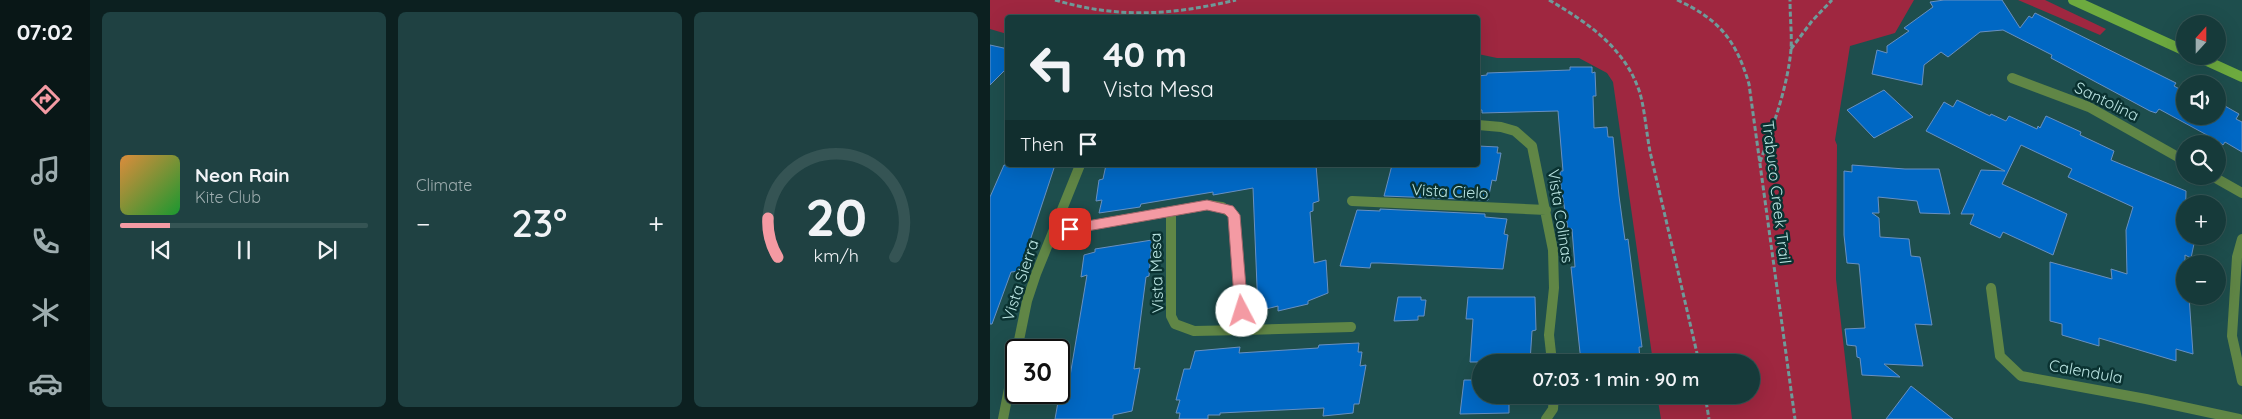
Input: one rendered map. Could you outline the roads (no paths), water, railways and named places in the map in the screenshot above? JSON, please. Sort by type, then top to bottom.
[{"type":"main road","points":[[2073,0],[2176,47]]},
{"type":"main road","points":[[2216,65],[2242,77]]},
{"type":"street","name":"Santolina","points":[[2012,78],[2089,108],[2176,156]]},
{"type":"street","name":"Vista Colinas","points":[[1480,125],[1499,126],[1516,130],[1526,136],[1532,146],[1553,250],[1554,288],[1549,335],[1551,354]]},
{"type":"street","name":"Vista Sierra","points":[[1020,339],[1027,301],[1079,167]]},
{"type":"street","points":[[2226,184],[2242,193]]},
{"type":"street","name":"Vista Cielo","points":[[1352,201],[1546,210]]},
{"type":"street","name":"Vista Mesa","points":[[1053,232],[1207,205],[1228,209],[1234,215],[1243,330]]},
{"type":"street","name":"Vista Mesa","points":[[1171,211],[1171,316],[1175,324],[1194,331],[1351,327]]},
{"type":"street","points":[[2242,239],[2237,257],[2232,336],[2242,380]]},
{"type":"street","name":"Calendula","points":[[1991,288],[2000,356],[2021,376],[2146,398],[2239,419]]},
{"type":"street","name":"Vista Sierra","points":[[1003,419],[1006,404]]},
{"type":"street","points":[[1546,419],[1553,409],[1553,404]]}]
